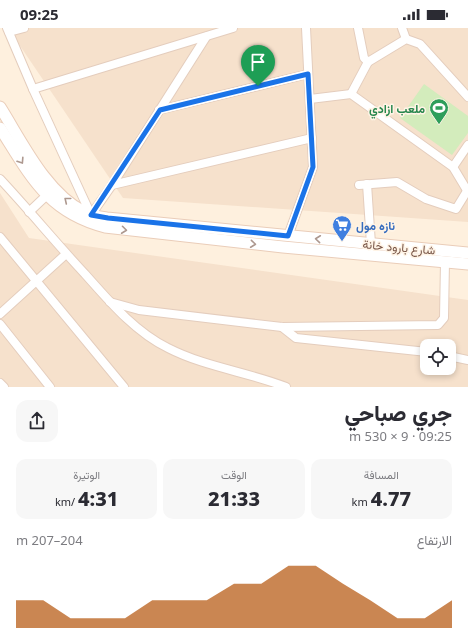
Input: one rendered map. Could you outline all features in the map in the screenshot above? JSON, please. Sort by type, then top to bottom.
[{"type":"main road","name":"شارع بارود خانة","points":[[0,107],[44,176],[54,189],[77,208],[91,215],[108,218],[468,253]]},
{"type":"main road","name":"شارع بارود خانة","points":[[0,128],[36,184],[72,216],[87,222],[105,227],[154,233],[283,247],[468,264]]},
{"type":"main road","points":[[154,233],[157,222]]},
{"type":"street","points":[[24,28],[8,30],[33,89],[91,215]]},
{"type":"street","points":[[33,89],[233,28]]},
{"type":"street","points":[[288,236],[313,167],[306,28]]},
{"type":"street","points":[[358,28],[364,58],[368,62]]},
{"type":"street","points":[[402,28],[406,39]]},
{"type":"street","points":[[91,215],[112,185],[206,37]]},
{"type":"street","points":[[351,94],[368,62],[406,39]]},
{"type":"street","points":[[406,39],[420,44],[468,97]]},
{"type":"street","points":[[160,110],[308,74]]},
{"type":"street","points":[[310,99],[351,94],[453,167],[467,192],[456,209],[426,199],[397,182],[363,185],[371,244]]},
{"type":"street","points":[[112,185],[312,138]]},
{"type":"street","points":[[453,167],[468,145]]},
{"type":"street","points":[[0,179],[110,302],[138,327],[167,348],[196,360],[286,387]]},
{"type":"street","points":[[29,212],[47,195]]},
{"type":"street","points":[[0,237],[124,387]]},
{"type":"street","points":[[0,314],[66,254]]},
{"type":"street","points":[[110,302],[139,310],[282,327],[438,325],[444,318],[445,261]]},
{"type":"street","points":[[0,324],[50,387]]},
{"type":"street","points":[[282,327],[296,338],[420,351]]},
{"type":"street","points":[[456,357],[468,360]]},
{"type":"street","points":[[0,383],[4,387]]},
{"type":"shaded area","points":[[8,28],[468,28],[468,222],[123,198]]},
{"type":"shaded area","points":[[0,193],[29,238],[468,300],[468,387],[0,387]]},
{"type":"green space","name":"ملعب ازادي","points":[[424,84],[468,116],[468,133],[452,155],[400,118]]},
{"type":"place","name":"ملعب ازادي","points":[[439,125]]},
{"type":"place","name":"نازه مول","points":[[342,242]]},
{"type":"route","points":[[308,74],[313,167],[288,236],[91,215],[160,110],[258,86],[308,74]]}]
